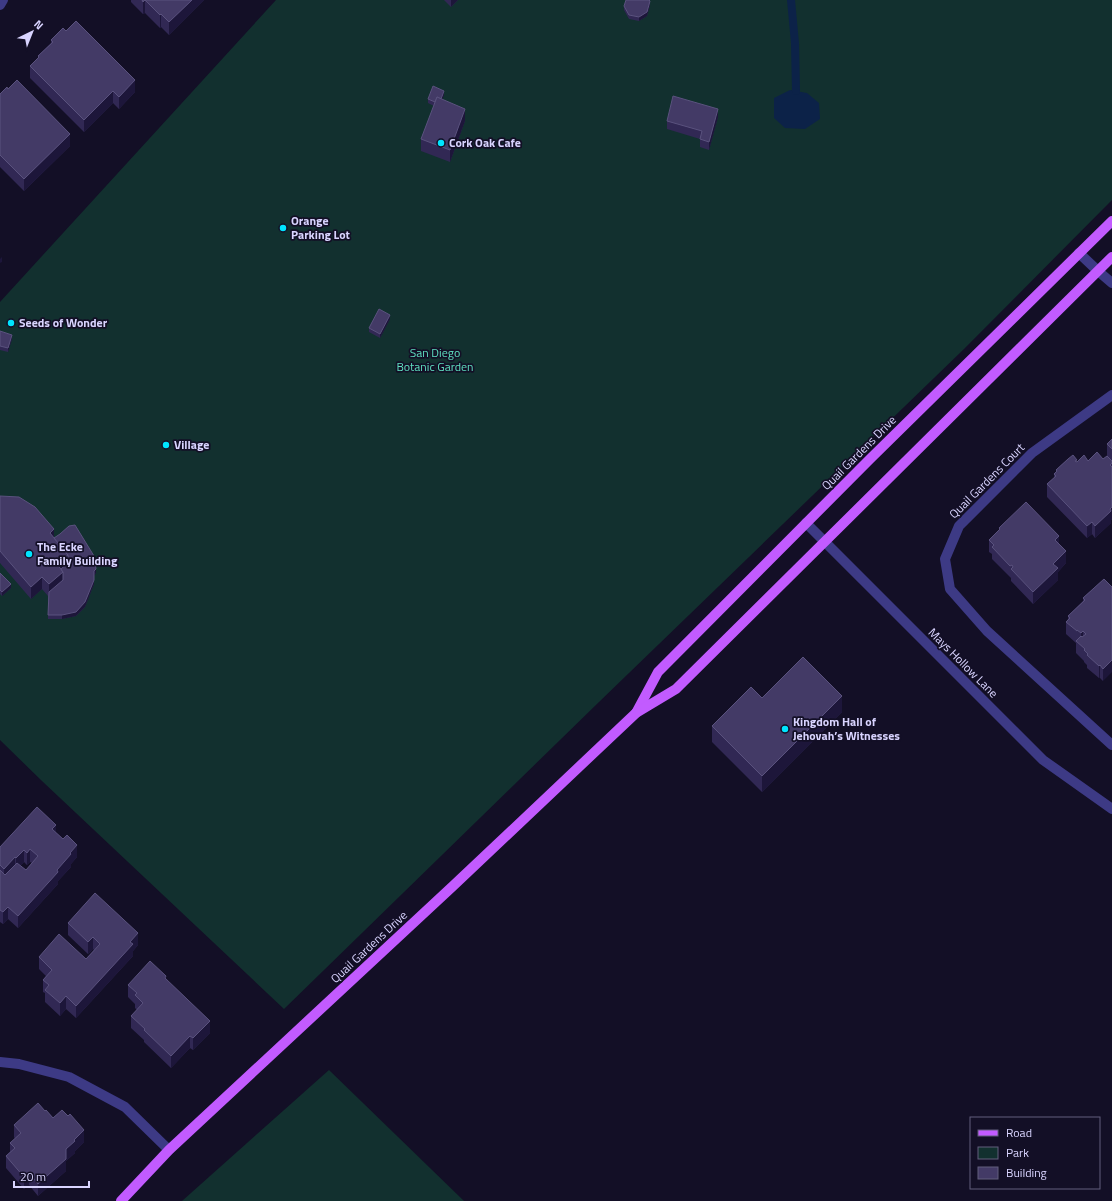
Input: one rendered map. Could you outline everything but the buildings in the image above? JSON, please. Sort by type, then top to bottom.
[{"type":"main road","name":"Quail Gardens Drive","points":[[636,713],[658,672],[1112,220]]},
{"type":"main road","name":"Quail Gardens Drive","points":[[121,1201],[169,1150],[447,892],[636,713],[676,689],[1112,257]]},
{"type":"street","points":[[0,5],[3,0]]},
{"type":"street","points":[[1079,253],[1112,283]]},
{"type":"street","name":"Quail Gardens Court","points":[[1112,395],[1032,453],[959,526],[945,559],[950,589],[987,631],[1112,745]]},
{"type":"street","name":"Mays Hollow Lane","points":[[806,523],[1043,760],[1112,809]]},
{"type":"street","points":[[0,1062],[19,1064],[70,1077],[125,1107],[169,1150]]},
{"type":"green space","name":"San Diego Botanic Garden","points":[[276,0],[1112,0],[1112,200],[964,349],[284,1009],[0,740],[0,302]]},
{"type":"green space","points":[[329,1070],[464,1201],[182,1201]]},
{"type":"water","points":[[790,90],[807,93],[819,103],[820,119],[805,129],[785,128],[774,118],[774,98]]},
{"type":"waterway","points":[[791,0],[795,43],[796,91]]},
{"type":"place","name":"Cork Oak Cafe","points":[[441,143]]},
{"type":"place","name":"Orange Parking Lot","points":[[283,228]]},
{"type":"place","name":"Seeds of Wonder","points":[[11,323]]},
{"type":"place","name":"Village","points":[[166,445]]},
{"type":"place","name":"The Ecke Family Building","points":[[29,554]]},
{"type":"place","name":"Kingdom Hall of Jehovah’s Witnesses","points":[[785,729]]}]
